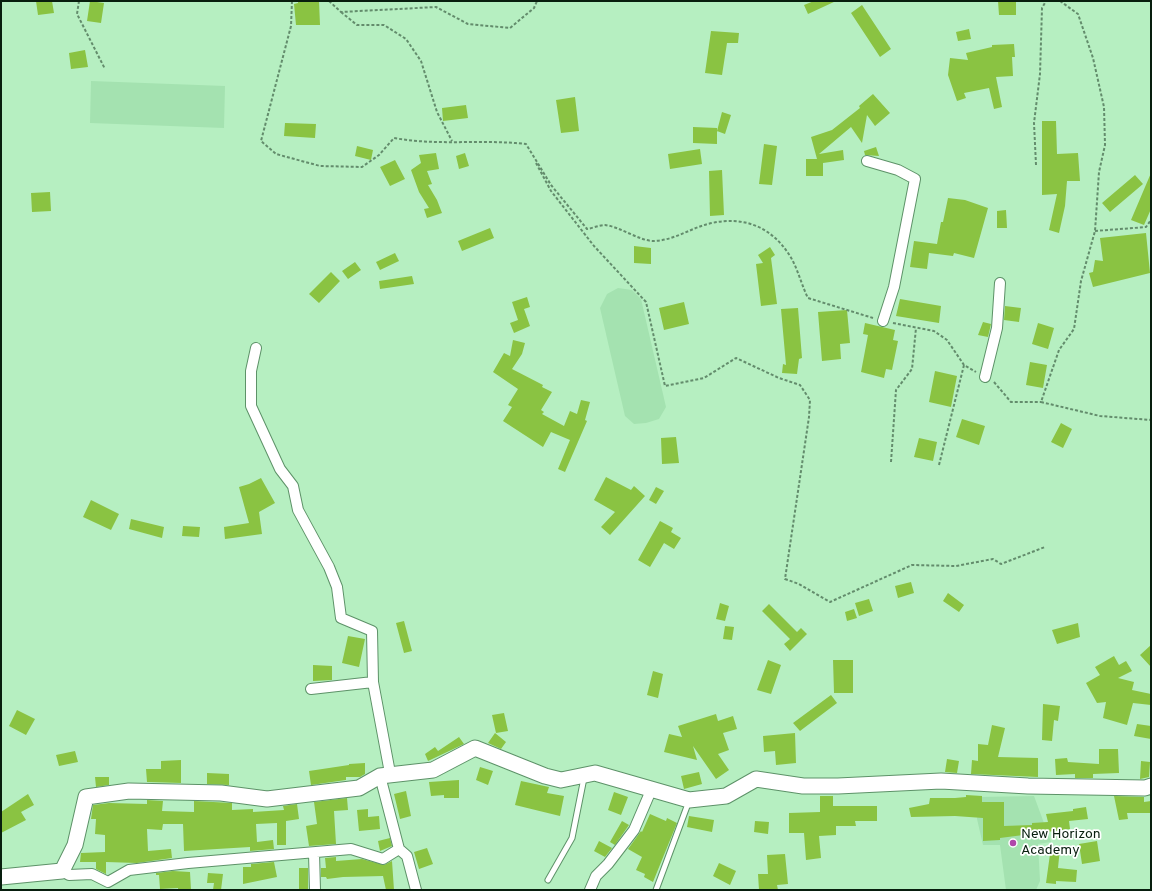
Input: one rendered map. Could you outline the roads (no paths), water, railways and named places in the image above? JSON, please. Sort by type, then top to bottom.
[{"type":"street","points":[[867,161],[898,170],[915,179],[894,287],[883,321]]},
{"type":"street","points":[[985,377],[997,328],[1000,283]]},
{"type":"street","points":[[256,348],[251,371],[250,406],[276,463],[293,486],[298,510],[330,567],[337,587],[341,618],[372,631],[373,682],[385,775],[399,849],[407,856],[416,890]]},
{"type":"street","points":[[311,689],[373,682]]},
{"type":"street","points":[[62,871],[75,845],[86,797],[129,791],[221,793],[267,798],[359,788],[385,775],[432,770],[475,748],[526,770],[561,780],[594,773],[652,788],[689,800],[726,796],[756,779],[804,786],[838,786],[941,781],[1028,786],[1145,788],[1151,786]]},
{"type":"street","points":[[590,890],[596,876],[608,864],[634,830],[652,788]]},
{"type":"street","points":[[1,877],[62,871],[69,875],[92,874],[108,882],[129,870],[188,863],[351,849],[383,859],[399,849]]},
{"type":"street","points":[[314,853],[315,890]]},
{"type":"lane","points":[[548,880],[572,838],[584,775]]},
{"type":"lane","points":[[656,890],[689,800]]},
{"type":"place","name":"New Horizon Academy","points":[[1013,843]]}]
